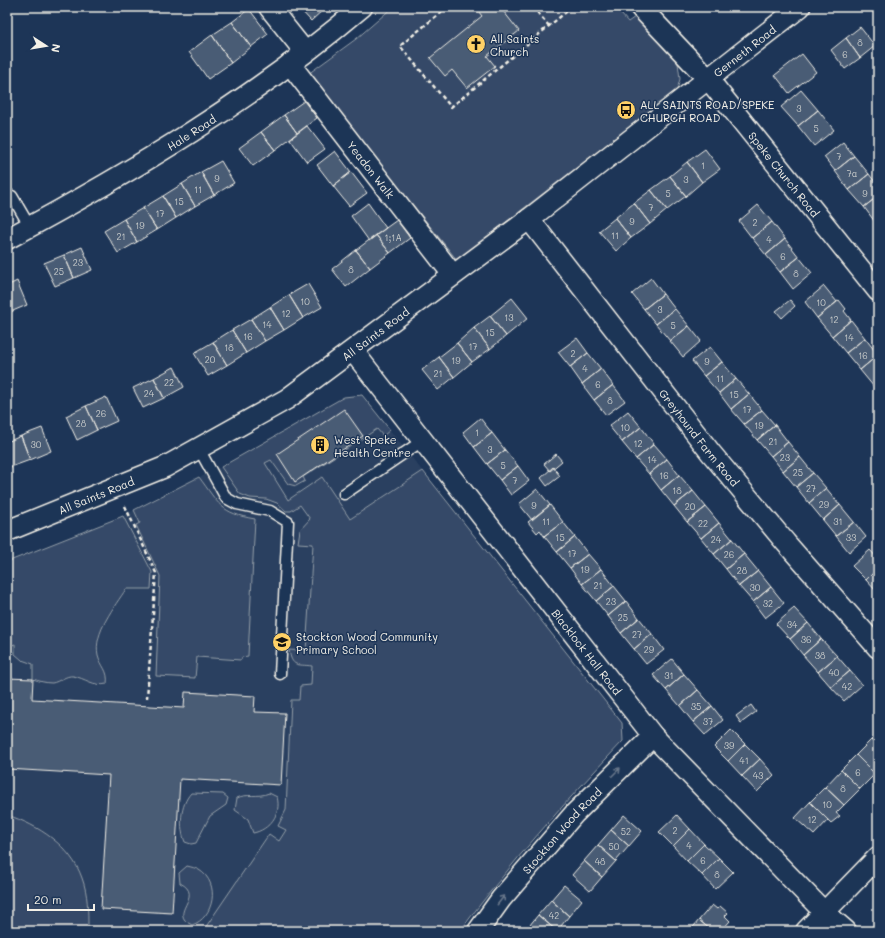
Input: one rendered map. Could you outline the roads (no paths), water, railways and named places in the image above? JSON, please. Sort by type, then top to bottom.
[{"type":"street","name":"Yeadon Walk","points":[[270,7],[297,58],[453,275]]},
{"type":"street","name":"Hale Road","points":[[7,239],[188,135],[256,90],[362,7]]},
{"type":"street","name":"Speke Church Road","points":[[640,7],[709,80],[878,291]]},
{"type":"street","name":"Gerneth Road","points":[[709,80],[800,7]]},
{"type":"street","name":"All Saints Road","points":[[7,531],[165,467],[287,399],[529,218],[709,80]]},
{"type":"street","name":"Greyhound Farm Road","points":[[529,218],[711,453],[786,543],[878,648]]},
{"type":"street","name":"Blacklock Hall Road","points":[[353,351],[653,736],[824,912],[846,931]]},
{"type":"street","name":"Stockton Wood Road","points":[[478,931],[502,899],[574,814],[653,736]]},
{"type":"street","points":[[806,931],[878,857]]},
{"type":"lane","points":[[7,199],[12,196],[30,227]]},
{"type":"lane","points":[[344,494],[422,441]]},
{"type":"lane","points":[[198,448],[226,498],[237,504],[270,511],[288,522],[280,674]]},
{"type":"place","name":"All Saints Church","points":[[476,44]]},
{"type":"place","name":"ALL SAINTS ROAD/SPEKE CHURCH ROAD","points":[[626,110]]},
{"type":"place","name":"West Speke Health Centre","points":[[320,445]]},
{"type":"place","name":"Stockton Wood Community Primary School","points":[[282,642]]}]
